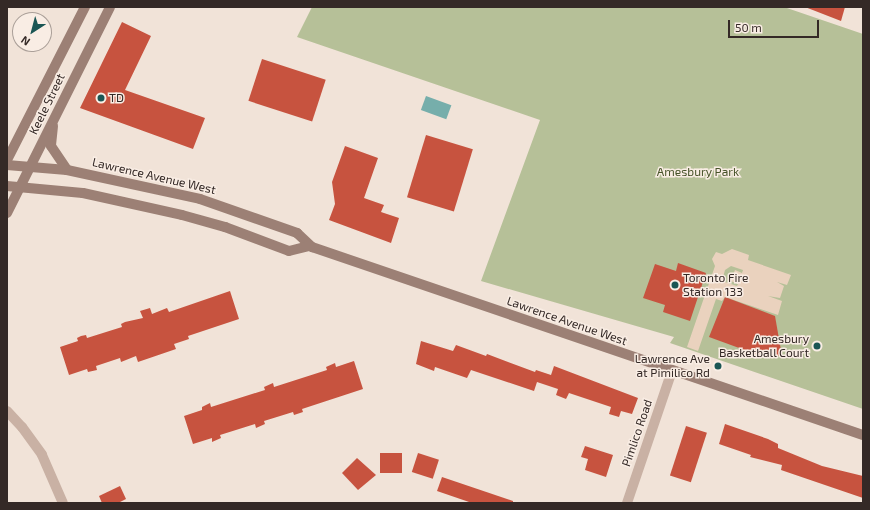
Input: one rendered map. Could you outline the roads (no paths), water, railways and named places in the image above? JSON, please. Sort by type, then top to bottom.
[{"type":"main road","name":"Keele Street","points":[[7,160],[85,7]]},
{"type":"main road","name":"Keele Street","points":[[7,213],[110,7]]},
{"type":"main road","points":[[54,120],[51,146],[67,170]]},
{"type":"main road","name":"Lawrence Avenue West","points":[[7,165],[67,170],[200,198],[297,233],[309,246],[863,435]]},
{"type":"main road","points":[[7,186],[83,192],[182,215],[225,227],[289,251],[309,246]]},
{"type":"street","name":"Pimlico Road","points":[[627,503],[672,371]]},
{"type":"street","points":[[7,411],[22,426],[42,455],[62,503]]},
{"type":"water","points":[[426,96],[451,105],[446,119],[421,110]]},
{"type":"place","name":"TD","points":[[101,98]]},
{"type":"place","name":"Toronto Fire Station 133","points":[[675,285]]},
{"type":"place","name":"Amesbury Basketball Court","points":[[817,346]]},
{"type":"place","name":"Lawrence Ave at Pimilico Rd","points":[[718,366]]},
{"type":"park label","name":"Amesbury Park","points":[[698,172]]}]
